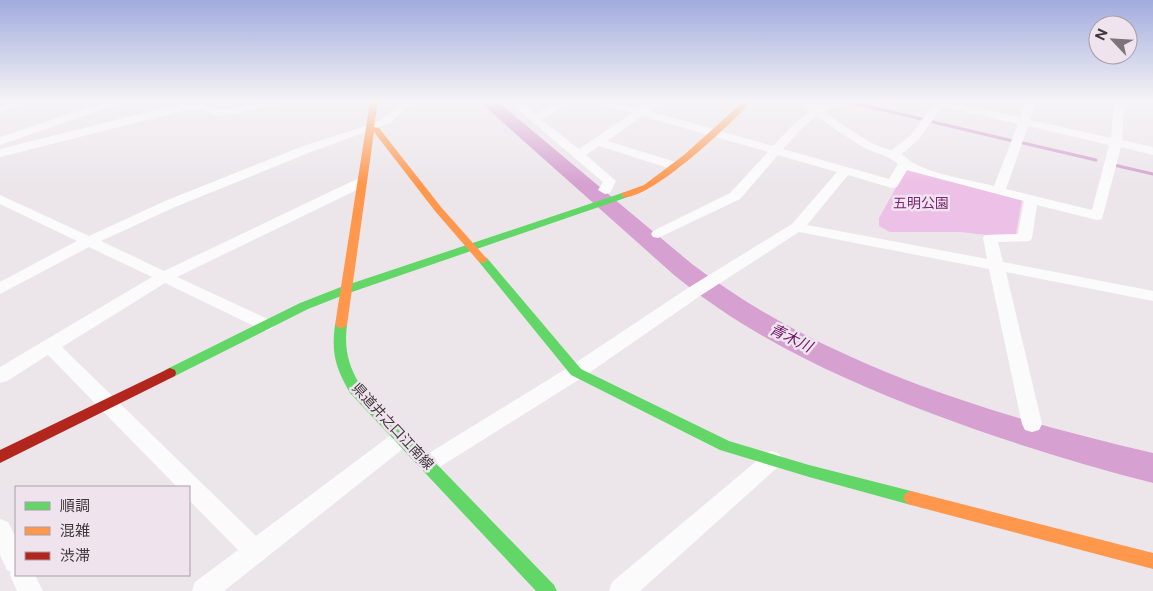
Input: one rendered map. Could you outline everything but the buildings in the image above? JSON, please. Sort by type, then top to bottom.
[{"type":"street","points":[[0,141],[33,130]]},
{"type":"street","points":[[0,153],[94,130]]},
{"type":"street","points":[[0,289],[89,241],[170,204],[258,168],[366,130]]},
{"type":"street","name":"県道井之口江南線","points":[[370,130],[345,290],[338,349],[345,372],[355,388],[428,464],[540,588]]},
{"type":"street","points":[[375,130],[438,209],[473,248],[576,372],[725,446],[1153,561]]},
{"type":"street","points":[[549,130],[610,181],[605,190]]},
{"type":"street","points":[[579,154],[617,130]]},
{"type":"street","points":[[702,130],[892,184],[904,164]]},
{"type":"street","points":[[0,457],[304,306],[345,290],[647,188],[717,130]]},
{"type":"street","points":[[658,234],[735,196],[797,130]]},
{"type":"street","points":[[844,130],[882,152],[895,154],[904,164],[920,170],[1097,216],[1116,142],[1117,130]]},
{"type":"street","points":[[895,154],[915,137],[920,130]]},
{"type":"street","points":[[998,191],[1021,130]]},
{"type":"street","points":[[1062,130],[1153,151]]},
{"type":"street","points":[[598,142],[675,166]]},
{"type":"street","points":[[428,464],[576,372],[797,227],[845,171]]},
{"type":"street","points":[[0,376],[164,276],[362,182]]},
{"type":"street","points":[[0,199],[266,325]]},
{"type":"street","points":[[1030,199],[1025,238],[990,238],[1032,424]]},
{"type":"street","points":[[797,227],[1153,296]]},
{"type":"street","points":[[50,346],[189,486]]},
{"type":"street","points":[[204,591],[402,438]]},
{"type":"street","points":[[621,591],[772,460]]},
{"type":"street","points":[[190,487],[255,552]]},
{"type":"street","points":[[0,530],[15,560]]},
{"type":"street","points":[[23,576],[31,591]]},
{"type":"green space","name":"五明公園","points":[[906,170],[1022,200],[1016,234],[890,232],[879,226],[879,218]]},
{"type":"waterway","name":"青木川","points":[[521,130],[651,242],[716,295],[791,340],[870,377],[980,418],[1037,437],[1153,468]]},
{"type":"waterway","points":[[965,130],[1013,141]]},
{"type":"waterway","points":[[1023,143],[1096,160]]},
{"type":"waterway","points":[[1114,165],[1153,174]]},
{"type":"traffic: fast","points":[[170,373],[304,306],[345,290],[625,195]]},
{"type":"traffic: fast","points":[[483,260],[576,372],[725,446],[911,498]]},
{"type":"traffic: fast","points":[[341,325],[339,344],[341,358],[346,373],[355,389],[548,591]]},
{"type":"traffic: slow","points":[[341,325],[370,130]]},
{"type":"traffic: slow","points":[[375,130],[438,209],[483,260]]},
{"type":"traffic: slow","points":[[625,195],[647,187],[687,157],[717,130]]},
{"type":"traffic: slow","points":[[911,498],[1153,561]]},
{"type":"traffic: jam","points":[[0,457],[170,373]]}]
